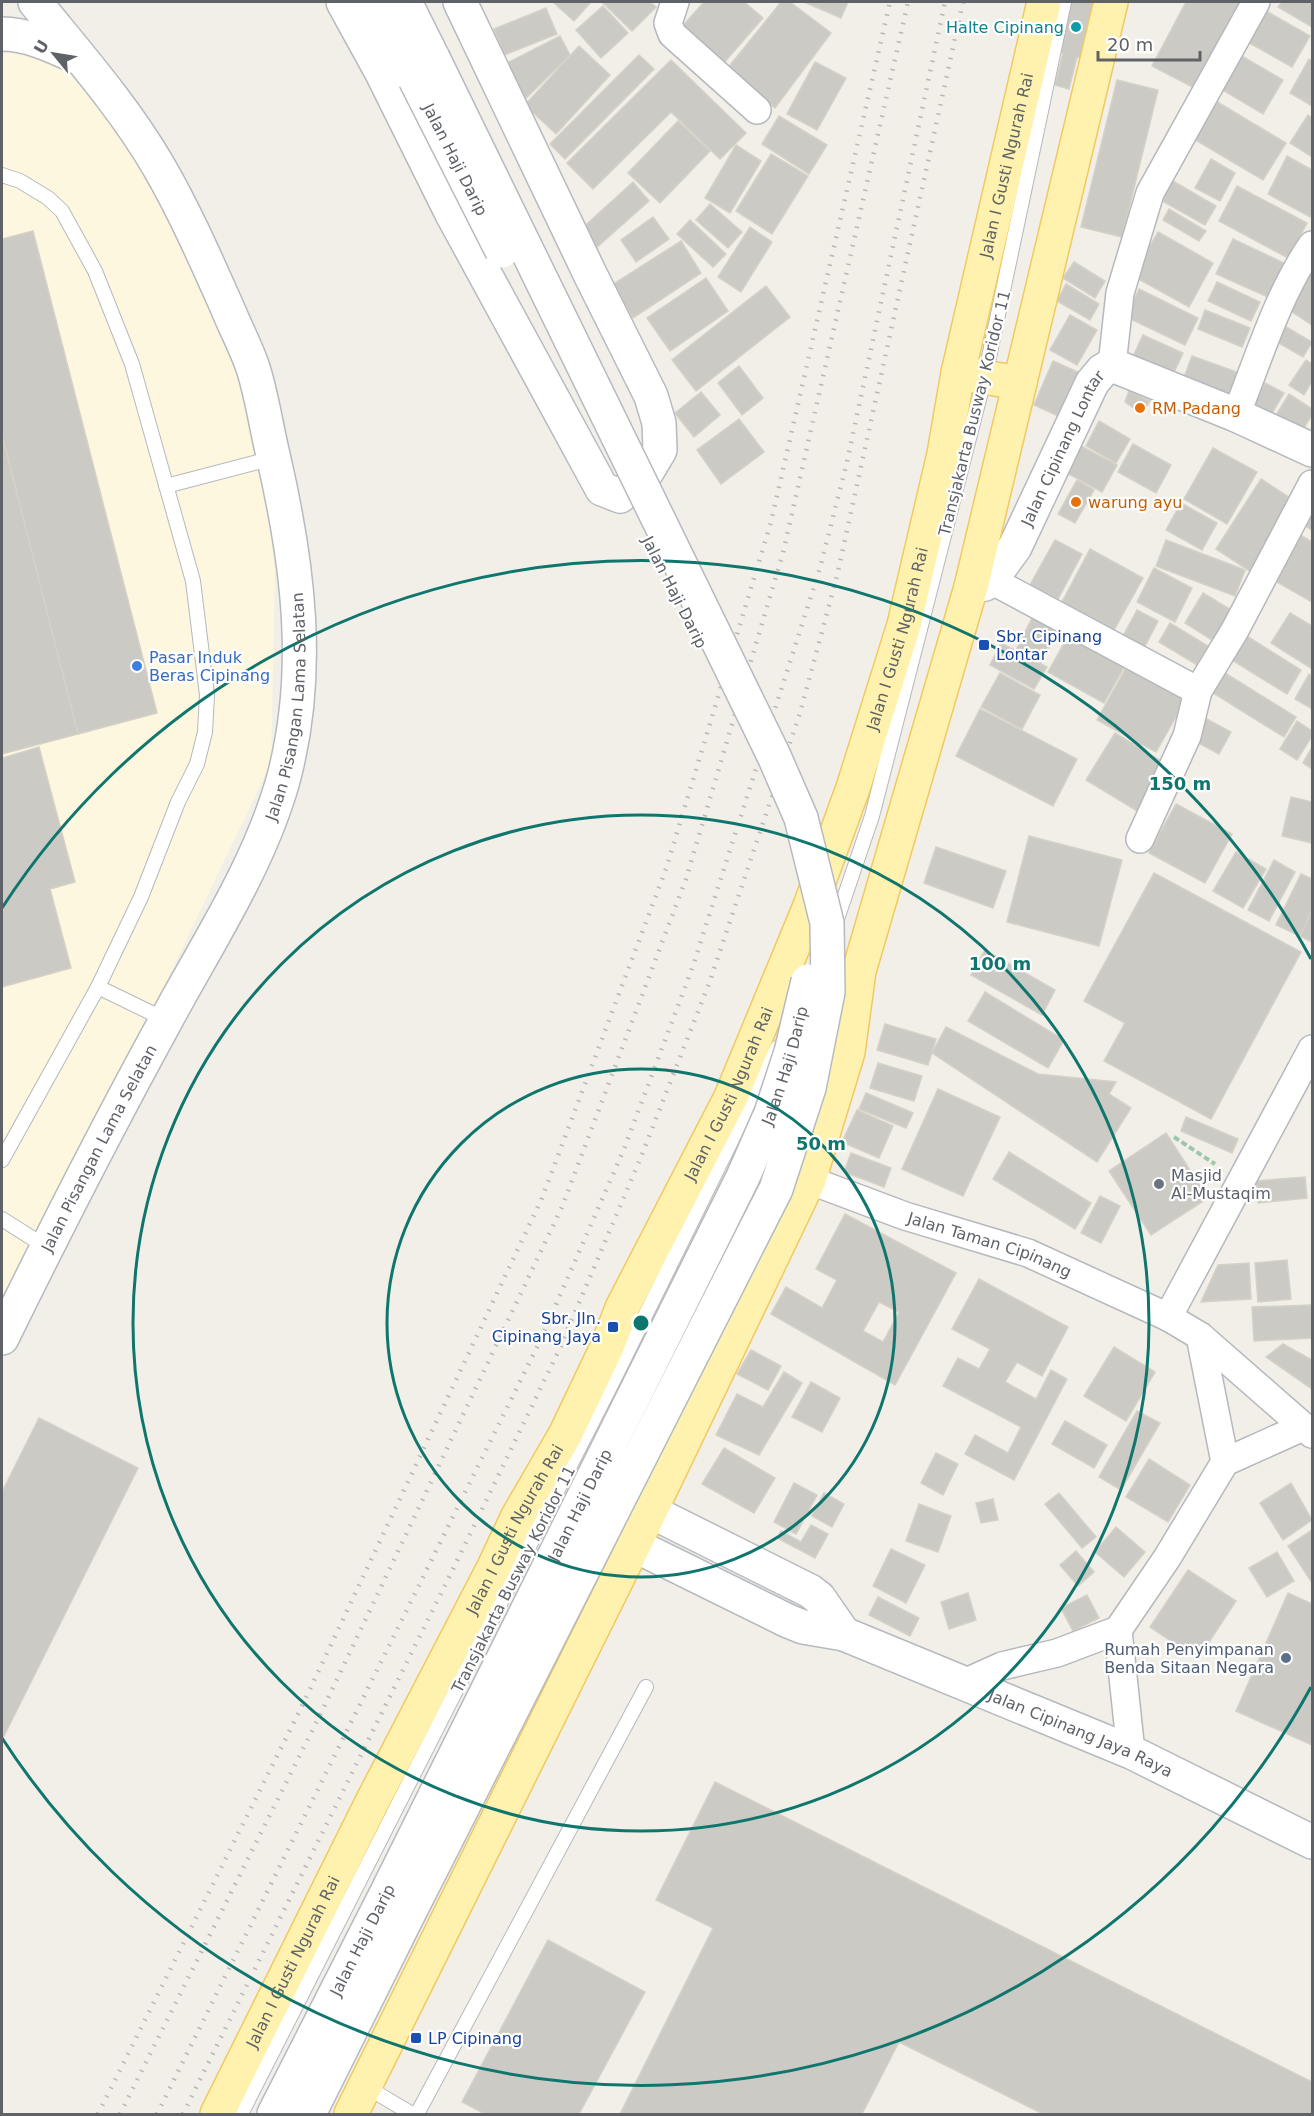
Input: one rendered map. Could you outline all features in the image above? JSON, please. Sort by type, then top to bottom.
[{"type":"main road","name":"Jalan Pisangan Lama Selatan","points":[[2,1338],[46,1247],[166,1020],[240,888],[264,836],[282,783],[292,739],[298,692],[300,635],[297,580],[253,368],[201,248],[159,167],[123,112],[35,2]]},
{"type":"main road","points":[[343,2],[381,71],[451,212],[602,489],[620,496],[645,475],[660,450],[659,423],[651,396],[460,2]]},
{"type":"main road","name":"Jalan Haji Darip","points":[[309,2115],[410,1907],[776,1189],[809,1088],[828,992],[827,923],[801,818],[774,756],[424,69],[373,2]]},
{"type":"main road","name":"Jalan Haji Darip","points":[[405,2],[424,69]]},
{"type":"main road","name":"Jalan I Gusti Ngurah Rai","points":[[217,2115],[371,1804],[517,1518],[565,1434],[607,1347],[622,1308],[732,1097],[810,906],[856,777],[904,625],[944,454],[971,374],[1044,2]]},
{"type":"main road","points":[[358,2100],[634,1545],[809,1180],[848,1052],[859,971],[981,584],[1020,383],[1111,2]]},
{"type":"main road","name":"Jalan Pisangan Lama Selatan","points":[[2,33],[44,42],[82,58]]},
{"type":"main road","name":"Jalan Cipinang Lontar","points":[[981,584],[1015,548],[1092,383],[1101,371],[1112,365],[1236,415],[1312,450]]},
{"type":"main road","points":[[971,374],[1020,383]]},
{"type":"main road","points":[[650,1511],[810,1591],[819,1598],[844,1634]]},
{"type":"main road","name":"Jalan Cipinang Jaya Raya","points":[[634,1545],[788,1621],[803,1627],[844,1634],[1131,1752],[1312,1842]]},
{"type":"main road","name":"Jalan Haji Darip","points":[[274,2115],[410,1907]]},
{"type":"street","points":[[675,2],[668,23],[672,34],[757,110]]},
{"type":"street","points":[[1112,365],[1120,293],[1149,193],[1256,2]]},
{"type":"street","points":[[1236,415],[1274,316],[1296,268],[1312,245]]},
{"type":"street","points":[[1140,839],[1187,736],[1198,691],[1235,630],[1312,484]]},
{"type":"street","points":[[981,584],[1198,691]]},
{"type":"street","points":[[1168,1317],[1312,1049]]},
{"type":"street","name":"Jalan Taman Cipinang","points":[[809,1180],[905,1216],[1028,1253],[1168,1317],[1200,1336],[1308,1431],[1225,1462]]},
{"type":"street","points":[[962,1684],[1002,1665],[1057,1653],[1118,1630],[1167,1558],[1225,1462],[1200,1336]]},
{"type":"street","points":[[1118,1630],[1131,1752]]},
{"type":"lane","name":"Transjakarta Busway Koridor 11","points":[[241,2115],[609,1389],[829,941],[872,816],[971,374],[1064,2]]},
{"type":"lane","points":[[2,175],[20,181],[48,198],[62,211],[95,271],[132,364],[193,581],[207,695],[205,732],[197,764],[178,802],[141,897],[98,987],[2,1160]]},
{"type":"lane","points":[[166,486],[273,458]]},
{"type":"lane","points":[[98,987],[166,1020]]},
{"type":"lane","points":[[2,1219],[46,1247]]},
{"type":"lane","points":[[417,2115],[646,1687]]},
{"type":"lane","points":[[410,1907],[461,1871],[493,1830]]},
{"type":"lane","points":[[358,2100],[412,2115]]},
{"type":"path","points":[[1174,1137],[1241,1180]]},
{"type":"shaded area","name":"Pasar Induk Beras Cipinang","points":[[66,38],[175,161],[252,358],[275,570],[271,763],[2,1325],[2,54]]},
{"type":"building","points":[[553,2],[591,2],[574,21]]},
{"type":"building","points":[[602,2],[650,2],[656,7],[632,31]]},
{"type":"building","points":[[704,2],[744,2],[763,18],[722,65],[680,29]]},
{"type":"building","points":[[781,2],[790,2],[831,33],[775,108],[727,69]]},
{"type":"building","points":[[804,2],[848,2],[841,18]]},
{"type":"building","name":"Halte Cipinang","points":[[1069,2],[1094,2],[1081,58],[1077,57],[1069,89],[1055,85],[1063,53],[1058,52]]},
{"type":"building","points":[[1186,2],[1246,2],[1200,91],[1152,66]]},
{"type":"building","points":[[1282,2],[1312,2],[1312,27],[1278,7]]},
{"type":"building","points":[[603,6],[628,33],[601,58],[576,30]]},
{"type":"building","points":[[546,8],[557,34],[504,55],[494,29]]},
{"type":"building","points":[[1261,8],[1310,36],[1292,67],[1244,40]]},
{"type":"building","points":[[560,36],[570,55],[522,102],[505,64]]},
{"type":"building","points":[[579,46],[610,75],[556,134],[525,105]]},
{"type":"building","points":[[639,55],[654,69],[565,159],[550,144]]},
{"type":"building","points":[[1240,55],[1283,80],[1263,114],[1221,89]]},
{"type":"building","points":[[1309,59],[1312,61],[1312,106],[1290,93]]},
{"type":"building","points":[[671,60],[746,133],[720,159],[671,112],[593,189],[567,163]]},
{"type":"building","points":[[815,62],[846,78],[817,130],[787,114]]},
{"type":"building","points":[[1117,80],[1158,90],[1122,237],[1081,227]]},
{"type":"building","points":[[1214,100],[1286,143],[1263,180],[1192,138]]},
{"type":"building","points":[[1308,115],[1312,118],[1312,157],[1290,143]]},
{"type":"building","points":[[779,116],[827,145],[809,174],[762,144]]},
{"type":"building","points":[[678,121],[710,151],[660,203],[628,173]]},
{"type":"building","points":[[736,145],[761,161],[730,213],[705,198]]},
{"type":"building","points":[[771,154],[808,176],[772,234],[736,211]]},
{"type":"building","points":[[1287,156],[1312,170],[1312,218],[1268,194]]},
{"type":"building","points":[[1211,159],[1235,173],[1220,201],[1195,188]]},
{"type":"building","points":[[1166,177],[1216,206],[1205,225],[1155,197]]},
{"type":"building","points":[[633,182],[649,201],[595,249],[579,231]]},
{"type":"building","points":[[1237,186],[1307,223],[1288,258],[1219,221]]},
{"type":"building","points":[[710,204],[742,232],[728,248],[696,220]]},
{"type":"building","points":[[1169,209],[1206,231],[1199,241],[1163,220]]},
{"type":"building","points":[[653,217],[669,239],[636,262],[621,240]]},
{"type":"building","points":[[690,220],[726,254],[713,267],[677,234]]},
{"type":"building","points":[[750,227],[772,242],[741,292],[718,277]]},
{"type":"building","points":[[33,231],[157,713],[78,734],[2,435],[2,239]]},
{"type":"building","points":[[1158,232],[1213,263],[1189,307],[1133,276]]},
{"type":"building","points":[[1233,239],[1286,264],[1270,298],[1216,274]]},
{"type":"building","points":[[681,241],[701,273],[633,318],[612,285]]},
{"type":"building","points":[[1074,262],[1105,281],[1095,298],[1063,278]]},
{"type":"building","points":[[1312,263],[1312,325],[1282,305]]},
{"type":"building","points":[[706,278],[728,311],[670,351],[647,318]]},
{"type":"building","points":[[1217,282],[1260,302],[1251,321],[1208,301]]},
{"type":"building","points":[[1066,284],[1099,304],[1090,320],[1057,301]]},
{"type":"building","points":[[766,286],[790,317],[696,391],[672,360]]},
{"type":"building","points":[[1139,289],[1198,318],[1185,345],[1126,317]]},
{"type":"building","points":[[1205,310],[1250,328],[1242,347],[1198,329]]},
{"type":"building","points":[[1070,315],[1097,330],[1077,365],[1050,350]]},
{"type":"building","points":[[1281,324],[1312,342],[1303,357],[1272,339]]},
{"type":"building","points":[[1143,335],[1183,353],[1170,381],[1130,363]]},
{"type":"building","points":[[1192,356],[1242,374],[1233,398],[1183,380]]},
{"type":"building","points":[[1306,360],[1312,364],[1312,381],[1304,395],[1289,385]]},
{"type":"building","points":[[1053,361],[1080,373],[1060,417],[1034,405]]},
{"type":"building","points":[[739,366],[763,398],[742,415],[718,383]]},
{"type":"building","points":[[1265,383],[1284,393],[1270,417],[1251,406]]},
{"type":"building","name":"RM Padang","points":[[1129,391],[1150,401],[1142,414],[1125,402]]},
{"type":"building","points":[[701,392],[720,415],[694,437],[675,413]]},
{"type":"building","points":[[1289,394],[1312,409],[1312,415],[1299,436],[1273,420]]},
{"type":"building","points":[[739,419],[764,452],[721,484],[697,450]]},
{"type":"building","points":[[1099,421],[1130,439],[1116,463],[1086,446]]},
{"type":"building","points":[[2,435],[78,734],[2,754]]},
{"type":"building","points":[[1133,444],[1171,465],[1156,493],[1118,472]]},
{"type":"building","points":[[1079,445],[1117,465],[1102,492],[1065,472]]},
{"type":"building","points":[[1213,448],[1257,472],[1227,524],[1184,499]]},
{"type":"building","points":[[1261,479],[1298,503],[1254,574],[1216,549]]},
{"type":"building","name":"warung ayu","points":[[1077,480],[1094,490],[1075,523],[1058,514]]},
{"type":"building","points":[[1312,491],[1312,530],[1296,521]]},
{"type":"building","points":[[1181,503],[1217,523],[1202,550],[1166,530]]},
{"type":"building","points":[[1294,531],[1312,542],[1312,602],[1268,577]]},
{"type":"building","points":[[1055,540],[1082,554],[1058,599],[1030,585]]},
{"type":"building","points":[[1166,540],[1245,570],[1235,596],[1156,566]]},
{"type":"building","points":[[1090,549],[1143,578],[1114,630],[1062,602]]},
{"type":"building","points":[[1154,568],[1192,588],[1175,622],[1137,602]]},
{"type":"building","points":[[1203,593],[1233,611],[1215,642],[1185,623]]},
{"type":"building","points":[[1036,610],[1061,624],[1041,663],[1016,650]]},
{"type":"building","points":[[1137,610],[1158,621],[1143,650],[1122,638]]},
{"type":"building","points":[[1290,613],[1312,626],[1312,669],[1271,643]]},
{"type":"building","points":[[1170,623],[1208,646],[1197,665],[1159,642]]},
{"type":"building","points":[[1071,631],[1127,662],[1104,703],[1048,672]]},
{"type":"building","points":[[1242,633],[1301,670],[1287,694],[1227,657]]},
{"type":"building","points":[[1001,643],[1047,667],[1034,689],[990,665]]},
{"type":"building","points":[[1127,666],[1186,699],[1156,752],[1097,720]]},
{"type":"building","points":[[1217,668],[1296,717],[1284,737],[1205,688]]},
{"type":"building","points":[[1000,673],[1040,695],[1022,729],[981,707]]},
{"type":"building","points":[[1309,674],[1312,676],[1312,709],[1295,699]]},
{"type":"building","points":[[980,709],[1077,759],[1053,806],[956,756]]},
{"type":"building","points":[[1203,717],[1231,732],[1219,754],[1191,739]]},
{"type":"building","points":[[1297,721],[1312,731],[1312,736],[1297,760],[1280,749]]},
{"type":"building","points":[[1115,733],[1171,767],[1142,814],[1086,780]]},
{"type":"building","points":[[39,747],[75,882],[50,889],[71,968],[2,987],[2,758]]},
{"type":"building","points":[[1312,747],[1312,769],[1303,763]]},
{"type":"building","points":[[1291,797],[1312,802],[1312,843],[1282,836]]},
{"type":"building","points":[[1176,804],[1232,834],[1205,883],[1149,853]]},
{"type":"building","points":[[1029,836],[1122,860],[1099,946],[1007,922]]},
{"type":"building","points":[[936,847],[1006,871],[993,908],[924,883]]},
{"type":"building","points":[[1236,852],[1266,869],[1243,908],[1213,891]]},
{"type":"building","points":[[1274,860],[1295,872],[1269,921],[1248,910]]},
{"type":"building","points":[[1154,873],[1301,952],[1211,1119],[1104,1061],[1125,1023],[1084,1001]]},
{"type":"building","points":[[1301,874],[1312,879],[1312,910],[1300,936],[1276,925]]},
{"type":"building","points":[[1312,910],[1312,942],[1300,936]]},
{"type":"building","points":[[985,950],[1055,990],[1042,1015],[971,975]]},
{"type":"building","points":[[985,992],[1064,1040],[1048,1068],[968,1021]]},
{"type":"building","points":[[885,1024],[936,1039],[928,1065],[877,1050]]},
{"type":"building","points":[[946,1027],[1038,1074],[1116,1082],[1109,1094],[1131,1108],[1097,1162],[932,1053]]},
{"type":"building","points":[[878,1063],[922,1076],[914,1101],[870,1088]]},
{"type":"building","points":[[938,1089],[1000,1117],[963,1196],[902,1169]]},
{"type":"building","points":[[866,1093],[913,1113],[906,1128],[859,1109]]},
{"type":"building","points":[[857,1110],[893,1126],[879,1158],[842,1142]]},
{"type":"building","points":[[1186,1117],[1238,1139],[1232,1153],[1181,1131]]},
{"type":"building","name":"Masjid Al-Mustaqim","points":[[1166,1133],[1208,1198],[1151,1235],[1109,1171]]},
{"type":"building","points":[[1009,1152],[1091,1203],[1075,1229],[993,1179]]},
{"type":"building","points":[[851,1153],[891,1168],[884,1187],[844,1172]]},
{"type":"building","points":[[1305,1177],[1307,1198],[1258,1203],[1256,1181]]},
{"type":"building","points":[[1100,1196],[1120,1206],[1101,1243],[1081,1233]]},
{"type":"building","points":[[845,1214],[956,1273],[895,1385],[771,1314],[786,1287],[822,1308],[837,1280],[816,1269]],"holes":[[[879,1302],[899,1312],[883,1342],[863,1331]]]},
{"type":"building","points":[[1287,1260],[1291,1299],[1258,1302],[1255,1263]]},
{"type":"building","points":[[1249,1263],[1251,1299],[1201,1302],[1218,1265]]},
{"type":"building","points":[[979,1279],[1068,1327],[1042,1376],[1017,1362],[1005,1382],[1036,1399],[1051,1370],[1067,1379],[1014,1480],[965,1454],[975,1435],[1008,1453],[1021,1427],[943,1386],[958,1358],[979,1369],[990,1349],[952,1329]]},
{"type":"building","points":[[1312,1305],[1312,1338],[1254,1341],[1252,1307]]},
{"type":"building","points":[[1283,1344],[1312,1360],[1312,1389],[1266,1357]]},
{"type":"building","points":[[1114,1347],[1155,1372],[1126,1421],[1084,1396]]},
{"type":"building","points":[[751,1350],[781,1366],[768,1390],[737,1374]]},
{"type":"building","points":[[784,1372],[802,1383],[759,1455],[716,1435],[737,1394],[763,1407]]},
{"type":"building","points":[[811,1382],[840,1398],[822,1432],[792,1417]]},
{"type":"building","points":[[1137,1411],[1160,1423],[1121,1490],[1099,1477]]},
{"type":"building","points":[[39,1418],[138,1468],[2,1740],[2,1492]]},
{"type":"building","points":[[1065,1421],[1107,1445],[1094,1468],[1052,1444]]},
{"type":"building","points":[[724,1448],[775,1478],[754,1513],[702,1484]]},
{"type":"building","points":[[936,1453],[958,1464],[943,1495],[921,1483]]},
{"type":"building","points":[[1149,1459],[1190,1485],[1168,1522],[1126,1497]]},
{"type":"building","points":[[794,1483],[817,1495],[796,1534],[774,1522]]},
{"type":"building","points":[[1291,1483],[1312,1520],[1283,1540],[1260,1503]]},
{"type":"building","points":[[824,1493],[844,1504],[832,1527],[812,1516]]},
{"type":"building","points":[[1059,1493],[1096,1537],[1082,1548],[1045,1504]]},
{"type":"building","points":[[993,1499],[998,1520],[981,1523],[976,1503]]},
{"type":"building","points":[[919,1504],[951,1516],[938,1552],[906,1541]]},
{"type":"building","points":[[811,1525],[828,1534],[815,1558],[777,1538],[781,1531],[801,1542]]},
{"type":"building","points":[[1116,1527],[1145,1552],[1124,1577],[1095,1552]]},
{"type":"building","points":[[1312,1530],[1312,1583],[1288,1546]]},
{"type":"building","points":[[891,1549],[925,1565],[906,1603],[873,1586]]},
{"type":"building","points":[[1076,1551],[1094,1572],[1078,1586],[1060,1565]]},
{"type":"building","points":[[1277,1552],[1294,1581],[1267,1597],[1249,1568]]},
{"type":"building","points":[[1188,1570],[1236,1601],[1198,1659],[1150,1627]]},
{"type":"building","points":[[968,1593],[976,1620],[949,1629],[941,1602]]},
{"type":"building","name":"Rumah Penyimpanan Benda Sitaan Negara","points":[[1288,1593],[1312,1604],[1312,1745],[1236,1711]]},
{"type":"building","points":[[1087,1595],[1099,1618],[1073,1631],[1061,1608]]},
{"type":"building","points":[[878,1597],[919,1618],[910,1636],[869,1615]]},
{"type":"building","points":[[715,1782],[1312,2082],[1312,2114],[1043,2114],[899,2042],[862,2114],[620,2114],[713,1928],[656,1900]]},
{"type":"building","points":[[548,1940],[645,1992],[579,2114],[485,2114],[462,2102]]},
{"type":"railway","points":[[98,2114],[302,1706],[542,1198],[666,869],[771,522],[890,2]]},
{"type":"railway","points":[[120,2114],[320,1715],[562,1207],[686,879],[783,553],[908,2]]},
{"type":"railway","points":[[157,2114],[541,1339],[624,1149],[693,966],[820,568],[847,462],[945,2]]},
{"type":"railway","points":[[183,2114],[559,1350],[641,1157],[710,981],[800,713],[837,576],[963,2]]},
{"type":"place","name":"Halte Cipinang","points":[[1076,27]]},
{"type":"place","name":"RM Padang","points":[[1140,408]]},
{"type":"place","name":"warung ayu","points":[[1076,502]]},
{"type":"place","name":"Sbr. Cipinang Lontar","points":[[984,645]]},
{"type":"place","name":"Pasar Induk Beras Cipinang","points":[[137,666]]},
{"type":"place","name":"Masjid Al-Mustaqim","points":[[1159,1184]]},
{"type":"place","name":"Sbr. Jln. Cipinang Jaya","points":[[613,1327]]},
{"type":"place","name":"Rumah Penyimpanan Benda Sitaan Negara","points":[[1286,1658]]},
{"type":"place","name":"LP Cipinang","points":[[416,2038]]}]
